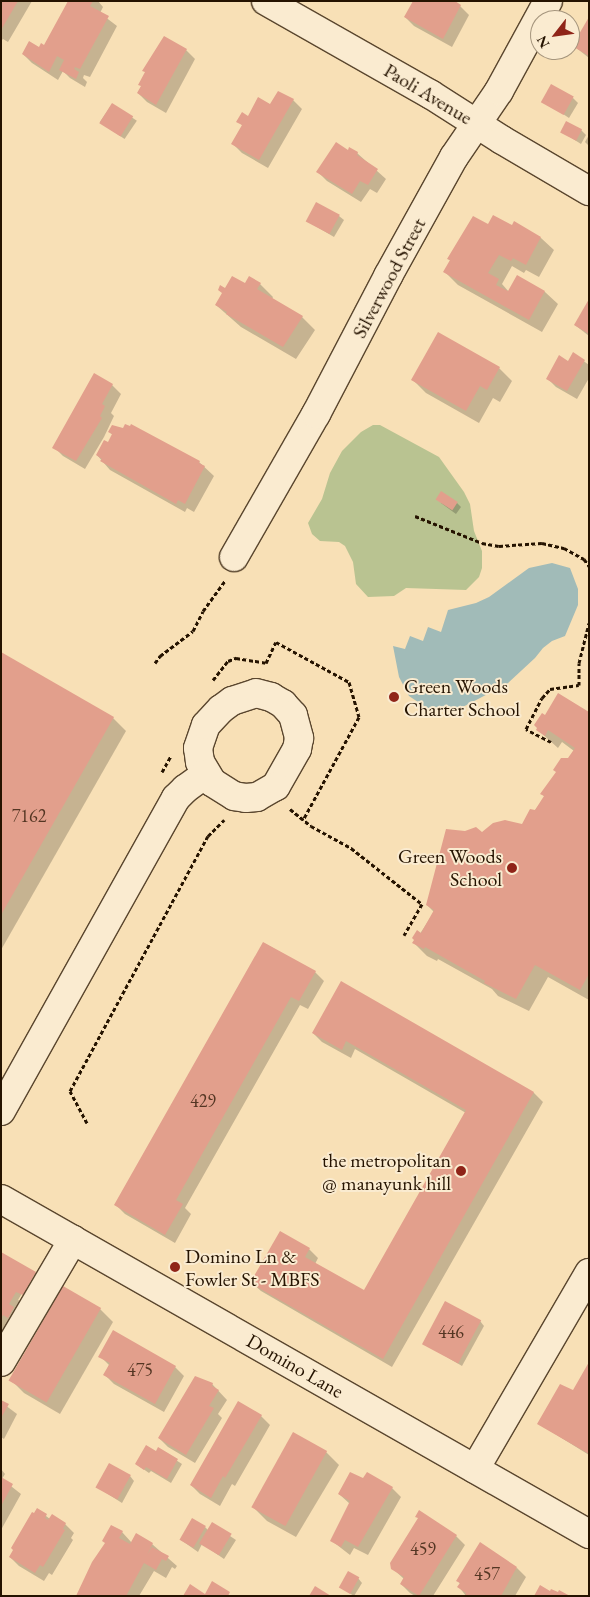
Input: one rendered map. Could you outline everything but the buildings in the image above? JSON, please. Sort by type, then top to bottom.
[{"type":"street","name":"Paoli Avenue","points":[[266,1],[430,94],[529,157],[589,190]]},
{"type":"street","name":"Silverwood Street","points":[[234,557],[316,414],[426,208],[476,123],[499,91],[548,1]]},
{"type":"street","points":[[1,1111],[176,798],[206,774]]},
{"type":"street","name":"Domino Lane","points":[[1,1199],[589,1534]]},
{"type":"street","points":[[1,1362],[73,1240]]},
{"type":"street","points":[[475,1469],[589,1274]]},
{"type":"path","points":[[415,516],[482,543],[499,546],[542,543],[564,548],[584,559],[589,566]]},
{"type":"path","points":[[155,663],[160,656],[193,631],[203,611],[226,580],[234,557]]},
{"type":"path","points":[[551,742],[526,729],[542,698],[550,688],[579,685],[579,663],[589,623]]},
{"type":"path","points":[[284,802],[300,818],[351,848],[422,904],[404,935]]},
{"type":"path","points":[[87,1123],[70,1091],[208,836],[226,818]]},
{"type":"green space","points":[[373,425],[380,425],[439,457],[464,492],[470,504],[474,531],[482,551],[482,568],[479,577],[466,590],[406,588],[394,596],[368,597],[356,584],[353,562],[345,546],[339,542],[320,541],[312,534],[308,523],[322,499],[330,473],[342,451],[361,432]]},
{"type":"water","points":[[552,563],[570,568],[578,589],[578,605],[565,636],[552,641],[543,648],[507,684],[455,711],[427,708],[409,696],[399,677],[393,646],[405,649],[410,636],[423,641],[428,627],[441,632],[448,610],[476,603],[489,597],[529,568]]},
{"type":"place","name":"Green Woods Charter School","points":[[394,697]]},
{"type":"place","name":"Green Woods School","points":[[512,868]]},
{"type":"place","name":"the metropolitan @ manayunk hill","points":[[461,1171]]},
{"type":"place","name":"Domino Ln & Fowler St - MBFS","points":[[175,1267]]}]
